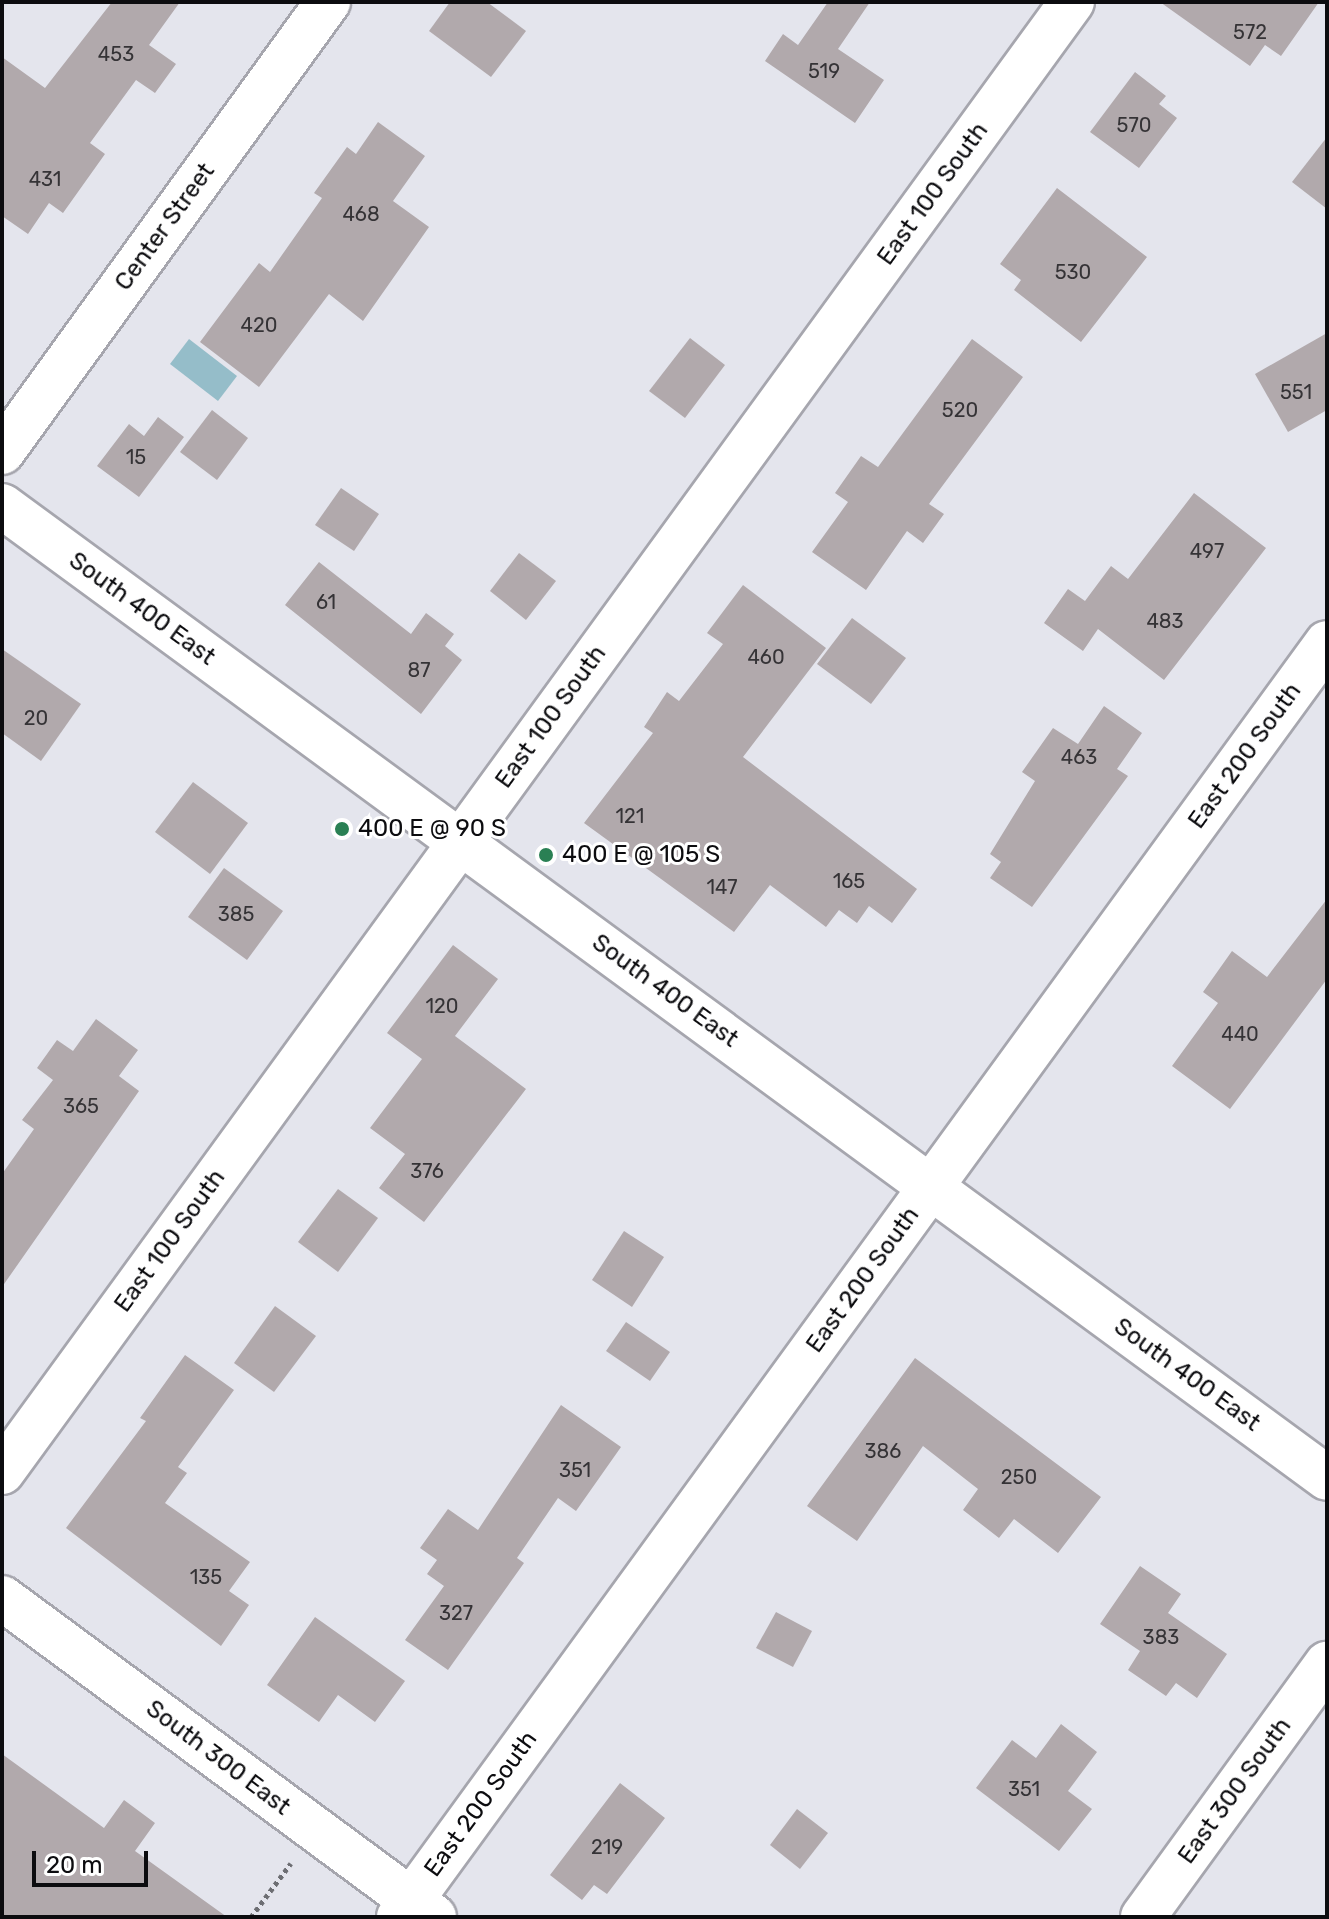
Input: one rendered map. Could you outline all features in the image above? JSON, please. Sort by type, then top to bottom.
[{"type":"street","name":"Center Street","points":[[2,452],[328,2]]},
{"type":"street","name":"East 100 South","points":[[2,1472],[1072,2]]},
{"type":"street","name":"South 400 East","points":[[2,506],[1327,1478]]},
{"type":"street","name":"East 200 South","points":[[414,1911],[931,1187],[1327,643]]},
{"type":"street","name":"South 300 East","points":[[2,1598],[315,1830],[414,1911]]},
{"type":"street","name":"East 300 South","points":[[1143,1917],[1327,1664]]},
{"type":"path","points":[[251,1917],[315,1830]]},
{"type":"water","points":[[189,339],[237,376],[218,401],[170,364]]},
{"type":"building","points":[[112,2],[180,2],[149,45],[176,64],[155,93],[136,80],[90,143],[105,154],[63,213],[49,203],[28,234],[2,216],[2,57],[45,88]]},
{"type":"building","points":[[450,2],[487,2],[526,31],[491,77],[429,31]]},
{"type":"building","points":[[828,2],[870,2],[838,49],[884,80],[855,123],[765,61],[783,34],[798,45]]},
{"type":"building","points":[[1160,2],[1319,2],[1281,56],[1265,45],[1250,66]]},
{"type":"building","points":[[1135,72],[1166,96],[1159,104],[1177,118],[1139,168],[1090,132]]},
{"type":"building","points":[[378,122],[425,156],[393,201],[429,227],[363,321],[329,294],[259,387],[200,342],[259,263],[270,272],[322,198],[314,193],[347,147],[356,154]]},
{"type":"building","points":[[1327,137],[1327,209],[1292,182]]},
{"type":"building","points":[[1057,188],[1147,257],[1081,342],[1014,290],[1021,280],[1000,264]]},
{"type":"building","points":[[1327,333],[1327,410],[1288,432],[1255,374]]},
{"type":"building","points":[[690,338],[725,365],[685,418],[649,391]]},
{"type":"building","points":[[972,339],[1023,377],[929,504],[944,514],[923,543],[907,531],[866,590],[812,552],[848,502],[835,493],[861,456],[878,467]]},
{"type":"building","points":[[212,410],[248,438],[217,480],[180,452]]},
{"type":"building","points":[[158,417],[184,437],[139,497],[97,466],[129,424],[144,436]]},
{"type":"building","points":[[341,488],[379,514],[354,551],[315,525]]},
{"type":"building","points":[[1194,493],[1266,548],[1164,680],[1098,629],[1083,651],[1044,623],[1068,589],[1085,601],[1111,566],[1128,579]]},
{"type":"building","points":[[519,553],[556,581],[526,620],[490,591]]},
{"type":"building","points":[[319,562],[411,634],[426,613],[454,634],[445,646],[462,660],[421,714],[285,605]]},
{"type":"building","points":[[743,585],[826,648],[743,757],[917,889],[892,923],[869,906],[857,923],[839,910],[826,927],[770,885],[734,932],[584,823],[653,733],[644,727],[667,692],[679,701],[723,644],[707,633]]},
{"type":"building","points":[[852,618],[906,658],[871,704],[817,664]]},
{"type":"building","points":[[2,649],[81,704],[41,761],[2,733]]},
{"type":"building","points":[[1104,706],[1142,733],[1117,769],[1128,776],[1032,907],[990,878],[1001,862],[990,854],[1035,781],[1022,772],[1053,728],[1078,744]]},
{"type":"building","points":[[193,782],[248,823],[210,874],[155,832]]},
{"type":"building","points":[[224,868],[283,911],[247,960],[188,917]]},
{"type":"building","points":[[1327,899],[1327,979],[1230,1109],[1172,1066],[1218,1003],[1203,992],[1232,951],[1267,977]]},
{"type":"building","points":[[453,945],[498,979],[455,1036],[526,1089],[424,1222],[379,1188],[405,1154],[370,1128],[422,1059],[387,1033]]},
{"type":"building","points":[[96,1019],[138,1050],[119,1076],[139,1091],[2,1287],[2,1174],[34,1129],[22,1120],[53,1080],[37,1068],[57,1040],[73,1051]]},
{"type":"building","points":[[338,1189],[378,1218],[338,1272],[298,1242]]},
{"type":"building","points":[[624,1231],[664,1257],[632,1307],[592,1280]]},
{"type":"building","points":[[275,1306],[316,1336],[274,1392],[234,1363]]},
{"type":"building","points":[[626,1322],[670,1352],[650,1381],[606,1351]]},
{"type":"building","points":[[185,1355],[234,1390],[178,1467],[187,1473],[165,1503],[250,1562],[229,1591],[249,1605],[221,1646],[66,1528],[146,1421],[140,1418]]},
{"type":"building","points":[[915,1358],[1101,1497],[1058,1553],[1014,1519],[999,1538],[963,1510],[978,1489],[923,1446],[857,1541],[807,1506]]},
{"type":"building","points":[[561,1405],[621,1447],[576,1511],[558,1498],[517,1558],[524,1563],[448,1670],[405,1640],[444,1586],[427,1574],[437,1560],[420,1548],[448,1509],[478,1530]]},
{"type":"building","points":[[1140,1566],[1181,1594],[1168,1613],[1227,1654],[1197,1698],[1176,1683],[1166,1696],[1128,1670],[1140,1651],[1100,1624]]},
{"type":"building","points":[[776,1612],[812,1631],[793,1667],[756,1648]]},
{"type":"building","points":[[315,1617],[405,1681],[375,1722],[338,1695],[319,1722],[267,1685]]},
{"type":"building","points":[[1061,1724],[1097,1752],[1068,1791],[1092,1809],[1059,1851],[976,1788],[1012,1740],[1036,1758]]},
{"type":"building","points":[[2,1754],[104,1828],[124,1800],[155,1823],[135,1851],[227,1917],[2,1917]]},
{"type":"building","points":[[620,1783],[665,1818],[607,1894],[594,1885],[582,1900],[550,1875]]},
{"type":"building","points":[[797,1809],[828,1833],[800,1869],[770,1845]]},
{"type":"place","name":"400 E @ 90 S","points":[[342,829]]},
{"type":"place","name":"400 E @ 105 S","points":[[546,855]]}]
